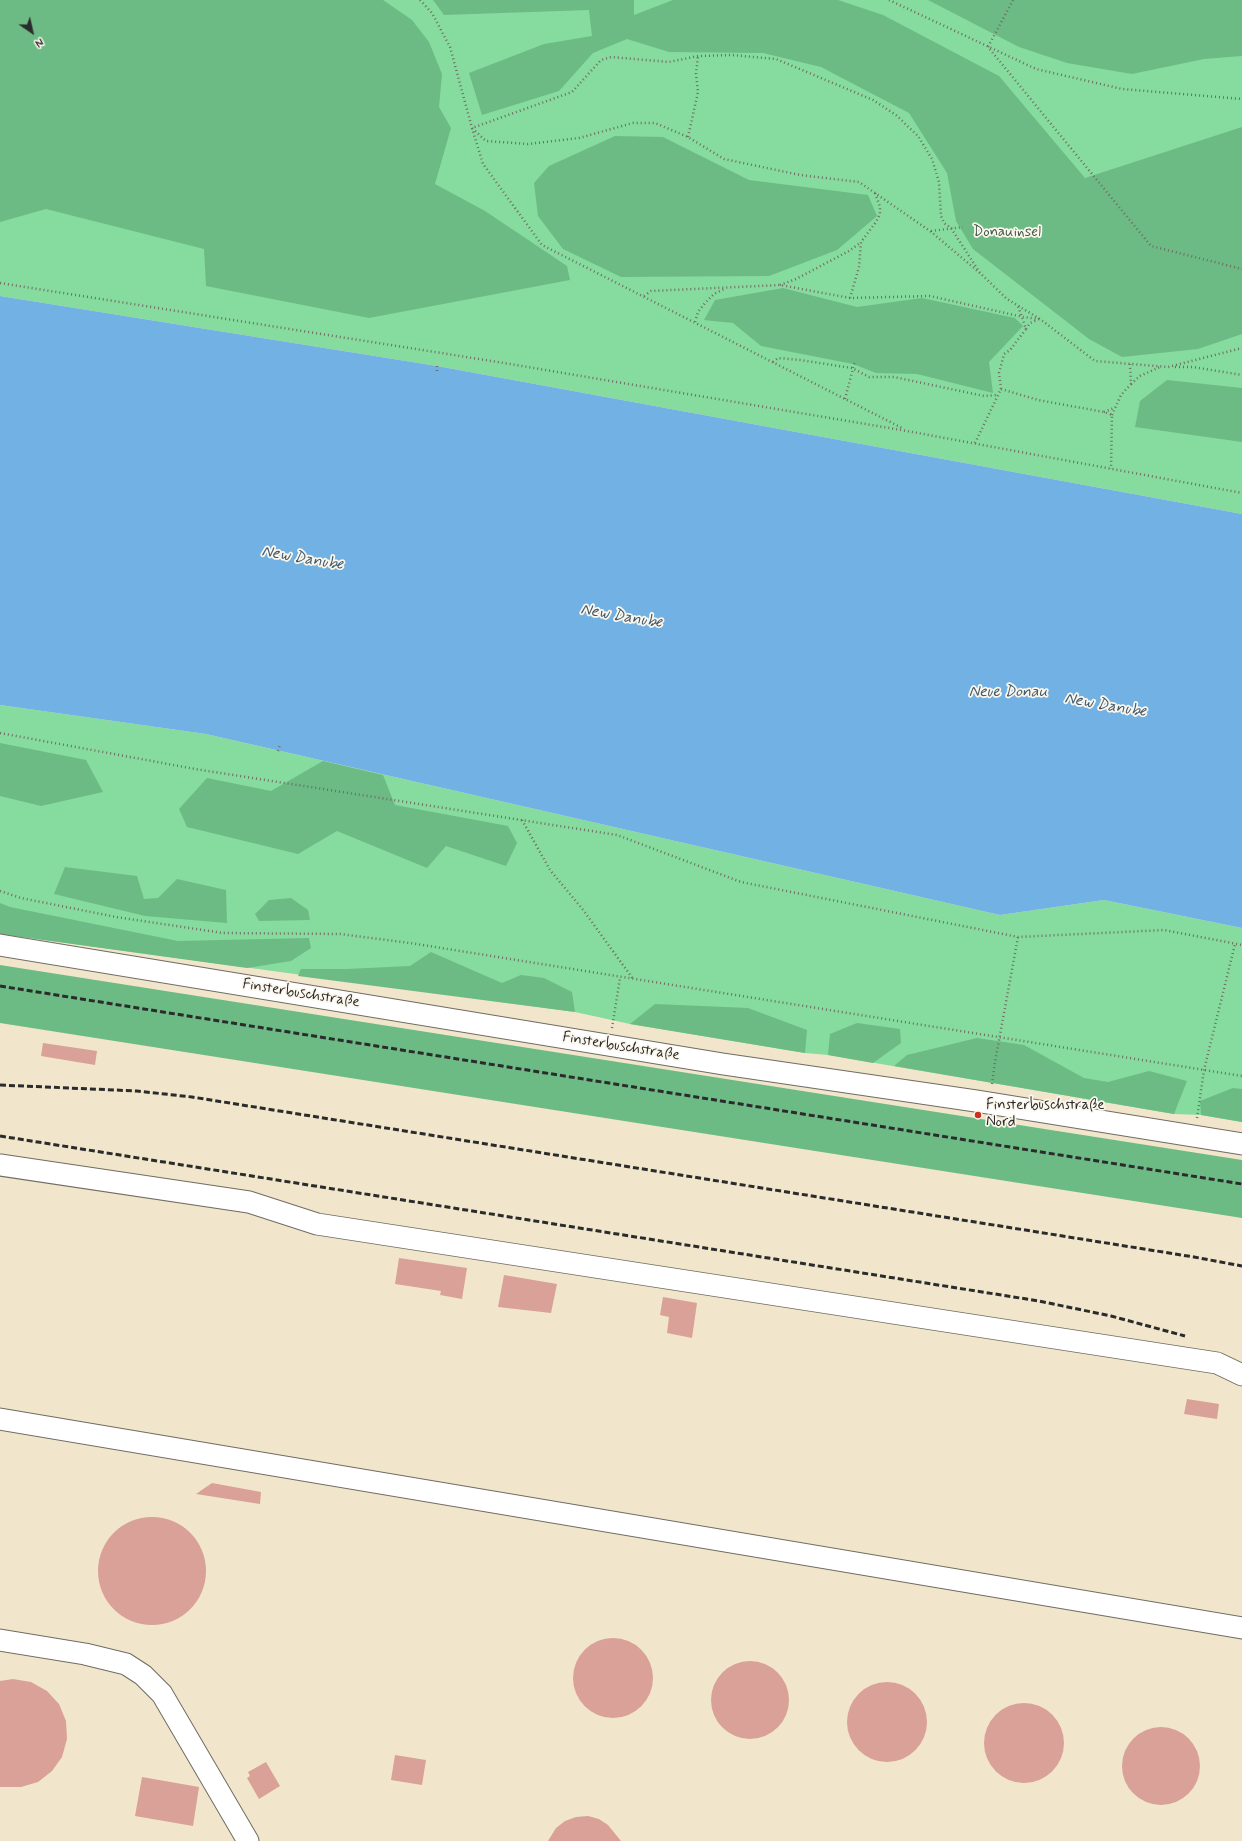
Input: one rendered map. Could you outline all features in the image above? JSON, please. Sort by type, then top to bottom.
[{"type":"street","name":"Finsterbuschstraße","points":[[0,945],[723,1064],[976,1101],[1242,1144]]},
{"type":"street","points":[[0,1165],[249,1202],[325,1225],[1217,1363],[1242,1375]]},
{"type":"street","points":[[0,1419],[1242,1628]]},
{"type":"street","points":[[0,1640],[85,1654],[126,1664],[144,1675],[162,1694],[248,1841]]},
{"type":"path","points":[[420,0],[432,13],[450,47],[483,164],[542,245],[907,430]]},
{"type":"path","points":[[889,0],[1036,69],[1122,89],[1242,99]]},
{"type":"path","points":[[988,47],[1013,0]]},
{"type":"path","points":[[988,47],[1151,246],[1242,269]]},
{"type":"path","points":[[472,128],[572,92],[601,60],[611,57],[669,62],[698,56],[732,55],[776,59],[873,100],[896,115],[918,136],[932,159],[939,182],[941,216],[944,223],[951,228],[980,273]]},
{"type":"path","points":[[688,138],[698,92],[696,74],[698,56]]},
{"type":"path","points":[[472,128],[486,141],[528,144],[579,138],[633,123],[655,123],[688,138],[724,159],[800,175],[860,182],[930,231],[980,273],[1007,299],[1040,319],[1095,361],[1168,367],[1193,366],[1242,375]]},
{"type":"path","points":[[780,285],[796,279],[849,251],[861,242],[880,214],[880,207],[875,192]]},
{"type":"path","points":[[930,231],[963,227]]},
{"type":"path","points":[[850,298],[860,267],[861,242]]},
{"type":"path","points":[[0,283],[504,363],[907,430],[1242,493]]},
{"type":"path","points":[[644,296],[651,291],[724,288],[749,285],[780,285],[850,298],[930,296],[1023,317],[1040,319]]},
{"type":"path","points":[[695,322],[698,312],[705,303],[714,294],[724,288]]},
{"type":"path","points":[[1018,306],[1026,329]]},
{"type":"path","points":[[975,443],[1001,389],[999,373],[1004,354],[1010,350],[1030,323],[1040,319]]},
{"type":"path","points":[[1168,367],[1242,348]]},
{"type":"path","points":[[773,362],[778,358],[852,368],[869,377],[894,377],[984,396],[998,395]]},
{"type":"path","points":[[845,399],[854,361]]},
{"type":"path","points":[[1130,364],[1131,384]]},
{"type":"path","points":[[437,366],[437,373]]},
{"type":"path","points":[[1111,469],[1112,415],[1114,408],[1121,395],[1131,384],[1140,376],[1161,366]]},
{"type":"path","points":[[1001,389],[1038,400],[1104,412],[1112,415]]},
{"type":"path","points":[[1104,412],[1114,408]]},
{"type":"path","points":[[0,733],[195,769],[617,835],[741,882],[1018,937],[1164,930],[1242,945]]},
{"type":"path","points":[[278,751],[280,745]]},
{"type":"path","points":[[522,820],[550,870],[584,911],[633,980]]},
{"type":"path","points":[[0,891],[21,898],[116,917],[223,933],[340,934],[410,943],[620,978],[1242,1076]]},
{"type":"path","points":[[991,1090],[999,1037],[1018,937]]},
{"type":"path","points":[[1194,1136],[1204,1070],[1235,944]]},
{"type":"path","points":[[612,1028],[620,978]]},
{"type":"green space","name":"Donauinsel","points":[[0,0],[1242,0],[1242,514],[437,366],[0,296]]},
{"type":"green space","points":[[0,0],[383,0],[412,20],[429,42],[442,74],[439,107],[451,128],[435,184],[485,211],[567,266],[570,280],[369,318],[206,286],[204,249],[46,209],[0,222]]},
{"type":"green space","points":[[433,0],[634,0],[634,15],[673,0],[838,0],[883,15],[999,76],[1085,178],[1242,127],[1242,334],[1198,349],[1122,357],[1089,339],[973,249],[956,221],[947,173],[909,113],[821,67],[763,53],[669,52],[627,39],[593,53],[559,91],[482,115],[469,73],[544,44],[592,36],[589,10],[444,15]]},
{"type":"green space","points":[[928,0],[1242,0],[1242,56],[1204,59],[1132,74],[1067,63],[1019,47]]},
{"type":"green space","points":[[615,136],[663,137],[749,180],[868,195],[877,216],[837,250],[769,276],[621,277],[563,249],[538,216],[534,183],[549,166]]},
{"type":"green space","points":[[783,288],[857,307],[922,298],[1015,318],[1023,326],[989,362],[993,393],[917,374],[876,373],[853,364],[761,346],[733,323],[704,320],[715,300]]},
{"type":"green space","points":[[1167,380],[1242,388],[1242,442],[1135,427],[1140,401]]},
{"type":"green space","points":[[0,705],[206,734],[1000,915],[1104,900],[1242,928],[1242,1122],[1201,1115],[1174,1114],[828,1055],[805,1053],[630,1024],[575,1012],[0,934]]},
{"type":"green space","points":[[0,743],[86,760],[103,792],[41,806],[0,796]]},
{"type":"green space","points":[[323,761],[383,775],[395,805],[508,826],[517,843],[506,866],[446,846],[427,868],[337,831],[298,854],[187,827],[179,809],[207,778],[271,791]]},
{"type":"green space","points":[[65,867],[137,876],[144,899],[158,898],[177,879],[226,890],[227,923],[145,916],[54,894]]},
{"type":"green space","points":[[291,898],[308,910],[310,920],[259,921],[255,914],[269,900]]},
{"type":"green space","points":[[0,903],[10,907],[178,941],[309,938],[311,948],[291,961],[247,968],[0,934]]},
{"type":"green space","points":[[431,952],[502,983],[521,975],[544,978],[572,992],[575,1012],[298,976],[301,969],[347,969],[410,966]]},
{"type":"green space","points":[[0,965],[1242,1160],[1242,1218],[0,1023]]},
{"type":"green space","points":[[655,1004],[748,1008],[807,1030],[805,1053],[630,1024]]},
{"type":"green space","points":[[857,1023],[900,1029],[901,1043],[873,1063],[828,1055],[830,1034]]},
{"type":"green space","points":[[977,1038],[1024,1045],[1084,1078],[1108,1082],[1149,1071],[1187,1081],[1174,1114],[894,1066],[907,1055]]},
{"type":"green space","points":[[1233,1088],[1242,1089],[1242,1122],[1201,1115],[1200,1101]]},
{"type":"water","name":"Neue Donau","points":[[0,296],[437,366],[1242,514],[1242,928],[1104,900],[1000,915],[206,734],[0,705]]},
{"type":"building","points":[[43,1043],[97,1051],[95,1065],[41,1056]]},
{"type":"building","points":[[399,1258],[467,1268],[462,1299],[440,1295],[441,1291],[395,1284]]},
{"type":"building","points":[[504,1275],[557,1284],[551,1313],[498,1307]]},
{"type":"building","points":[[663,1297],[697,1303],[692,1338],[667,1333],[669,1317],[660,1315]]},
{"type":"building","points":[[1187,1399],[1219,1404],[1217,1419],[1184,1414]]},
{"type":"building","points":[[212,1483],[261,1492],[260,1504],[196,1494]]},
{"type":"building","points":[[152,1517],[172,1522],[190,1533],[201,1551],[206,1571],[201,1591],[190,1609],[172,1620],[152,1625],[132,1620],[114,1609],[103,1591],[98,1571],[103,1551],[114,1533],[132,1522]]},
{"type":"building","points":[[613,1638],[628,1641],[641,1650],[650,1663],[653,1678],[650,1693],[641,1706],[628,1715],[613,1718],[598,1715],[585,1706],[576,1693],[573,1678],[576,1663],[585,1650],[598,1641]]},
{"type":"building","points":[[742,1661],[758,1661],[772,1667],[783,1678],[789,1692],[789,1708],[783,1722],[772,1733],[758,1739],[742,1739],[728,1733],[717,1722],[711,1708],[711,1692],[717,1678],[728,1667]]},
{"type":"building","points":[[13,1679],[31,1682],[47,1691],[59,1704],[66,1721],[67,1739],[62,1757],[52,1771],[38,1782],[21,1787],[0,1787],[0,1681]]},
{"type":"building","points":[[887,1682],[902,1685],[915,1694],[924,1707],[927,1722],[924,1737],[915,1750],[902,1759],[887,1762],[872,1759],[859,1750],[850,1737],[847,1722],[850,1707],[859,1694],[872,1685]]},
{"type":"building","points":[[1024,1703],[1039,1706],[1052,1715],[1061,1728],[1064,1743],[1061,1758],[1052,1771],[1039,1780],[1024,1783],[1009,1780],[996,1771],[987,1758],[984,1743],[987,1728],[996,1715],[1009,1706]]},
{"type":"building","points":[[1161,1727],[1176,1730],[1183,1734],[1193,1744],[1197,1751],[1200,1766],[1197,1781],[1193,1788],[1183,1798],[1176,1802],[1161,1805],[1146,1802],[1139,1798],[1129,1788],[1125,1781],[1122,1766],[1125,1751],[1129,1744],[1139,1734],[1146,1730]]},
{"type":"building","points":[[395,1755],[426,1760],[422,1785],[391,1780]]},
{"type":"building","points":[[266,1762],[280,1786],[259,1799],[247,1778],[250,1776],[248,1772]]},
{"type":"building","points":[[142,1777],[199,1787],[193,1826],[135,1816]]},
{"type":"building","points":[[588,1816],[599,1819],[608,1825],[621,1841],[548,1841],[556,1828],[565,1821],[576,1817]]},
{"type":"railway","points":[[0,986],[1242,1184]]},
{"type":"railway","points":[[0,1085],[137,1091],[192,1097],[1194,1257],[1242,1266]]},
{"type":"railway","points":[[0,1136],[1039,1301],[1111,1316],[1185,1336]]},
{"type":"place","name":"Finsterbuschstraße Nord","points":[[978,1115]]},
{"type":"water label","name":"New Danube","points":[[302,559]]},
{"type":"water label","name":"New Danube","points":[[621,617]]},
{"type":"water label","name":"New Danube","points":[[1105,706]]}]
